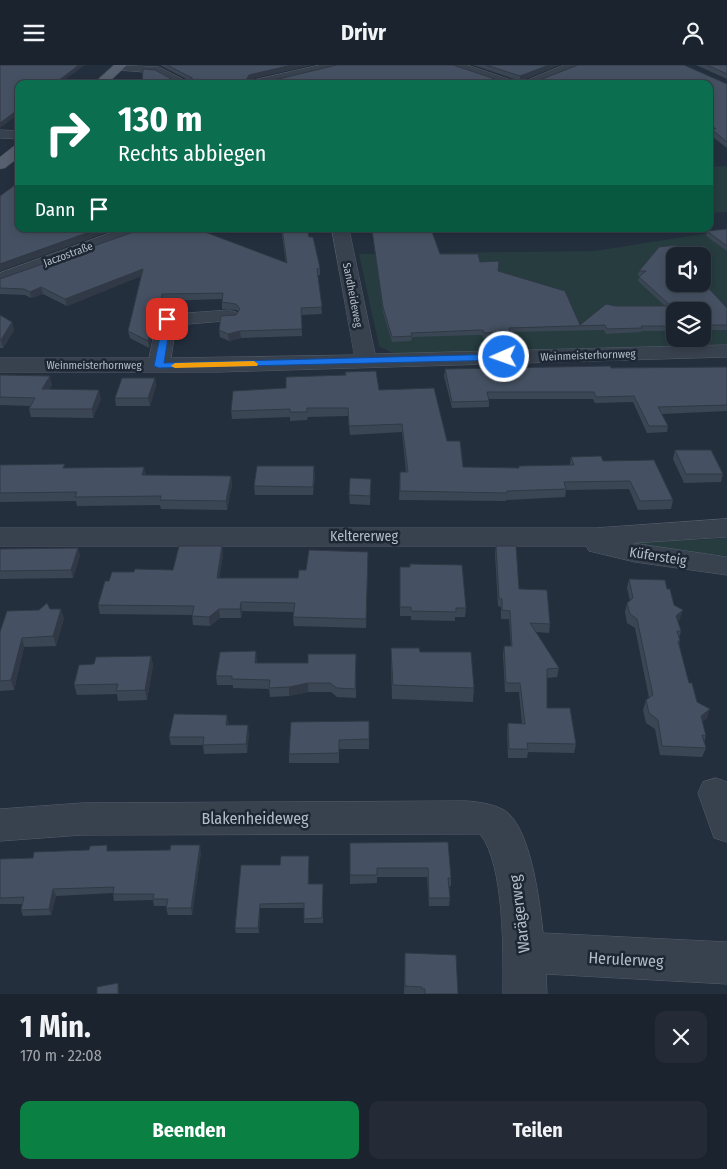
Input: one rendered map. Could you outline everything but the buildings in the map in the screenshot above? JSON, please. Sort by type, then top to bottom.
[{"type":"main road","points":[[103,80],[120,66]]},
{"type":"main road","points":[[0,165],[15,152]]},
{"type":"street","points":[[271,80],[335,65]]},
{"type":"street","points":[[455,65],[502,80]]},
{"type":"street","points":[[536,80],[575,65]]},
{"type":"street","points":[[120,66],[159,70],[178,80]]},
{"type":"street","points":[[0,134],[15,135]]},
{"type":"street","name":"Jaczostraße","points":[[0,279],[128,232]]},
{"type":"street","name":"Sandheideweg","points":[[341,232],[366,361]]},
{"type":"street","points":[[159,366],[167,319],[229,316]]},
{"type":"street","name":"Weinmeisterhornweg","points":[[0,365],[159,366],[727,351]]},
{"type":"street","name":"Keltererweg","points":[[0,537],[595,537],[727,528]]},
{"type":"street","name":"Küfersteig","points":[[595,537],[599,545],[617,549],[727,565]]},
{"type":"street","name":"Blakenheideweg","points":[[0,825],[82,819],[467,817],[494,823],[504,835]]},
{"type":"street","name":"Warägerweg","points":[[504,835],[512,859],[524,951],[525,994]]},
{"type":"street","name":"Herulerweg","points":[[524,951],[554,955],[727,963]]},
{"type":"green space","points":[[727,166],[727,212],[713,213],[713,167]]},
{"type":"green space","points":[[727,230],[727,345],[711,345],[711,302],[666,302],[666,347],[397,355],[379,346],[359,254],[595,251]]},
{"type":"green space","points":[[658,538],[699,540],[727,538],[727,556],[655,548],[625,541]]},
{"type":"slow traffic","points":[[175,366],[254,364]]},
{"type":"route","points":[[167,319],[159,366],[504,357]]}]
